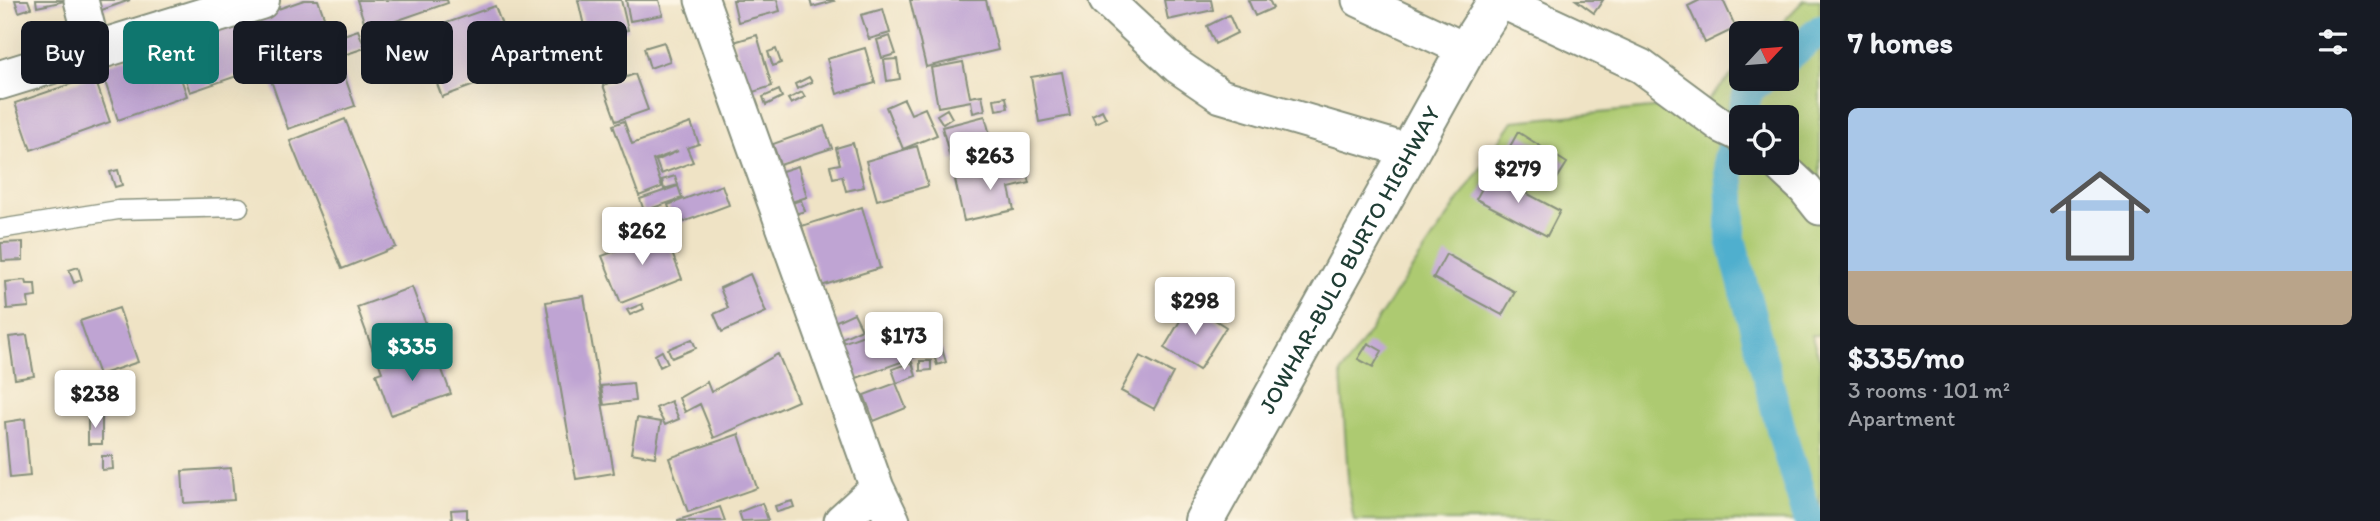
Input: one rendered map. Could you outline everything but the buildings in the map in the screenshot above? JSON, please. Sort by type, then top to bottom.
[{"type":"main road","points":[[109,44],[192,10],[260,0]]},
{"type":"main road","name":"JOWHAR-BULO BURTO HIGHWAY","points":[[1203,521],[1465,50],[1499,0]]},
{"type":"main road","points":[[1,74],[21,69]]},
{"type":"street","points":[[81,0],[86,21]]},
{"type":"street","points":[[702,0],[877,488],[892,521]]},
{"type":"street","points":[[1106,0],[1177,66],[1221,96],[1409,151]]},
{"type":"street","points":[[1359,0],[1465,50]]},
{"type":"street","points":[[1499,0],[1641,66],[1729,129]]},
{"type":"street","points":[[1790,175],[1820,208]]},
{"type":"street","points":[[841,521],[877,488]]},
{"type":"lane","points":[[0,229],[118,209],[239,207]]},
{"type":"green space","points":[[1804,0],[1820,0],[1820,335],[1811,335],[1820,360],[1820,521],[1354,521],[1349,493],[1341,373],[1513,121],[1705,103],[1729,78],[1729,91],[1799,91],[1799,21],[1784,21]]},
{"type":"waterway","points":[[1799,48],[1820,30]]},
{"type":"waterway","points":[[1749,91],[1728,158],[1731,239],[1786,448],[1809,521]]}]
